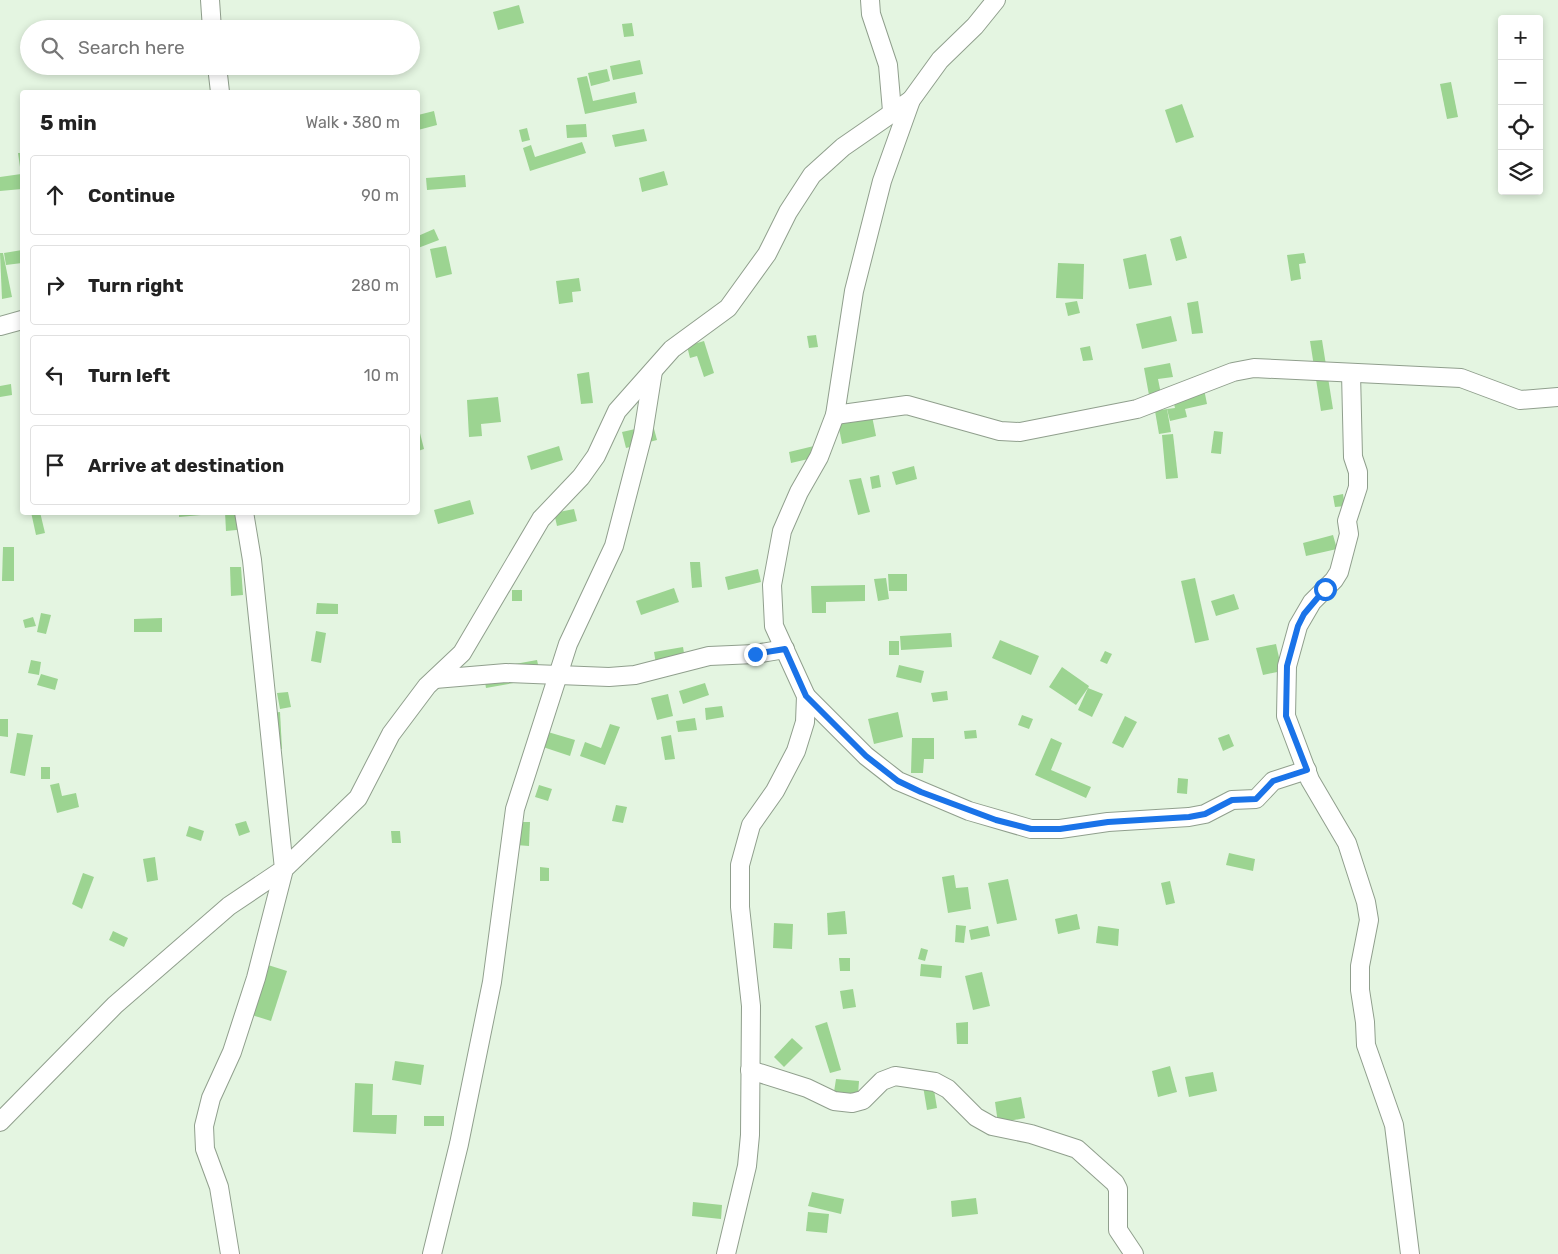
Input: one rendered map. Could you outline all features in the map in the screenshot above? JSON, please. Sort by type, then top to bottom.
[{"type":"street","points":[[210,0],[211,20]]},
{"type":"street","points":[[870,0],[871,14],[888,66],[892,111]]},
{"type":"street","points":[[996,0],[975,26],[940,60],[911,100],[882,181],[854,291],[835,415],[818,457],[799,492],[782,532],[772,585],[774,626],[806,696],[866,756],[898,781],[969,811],[1031,829],[1060,829],[1108,822],[1189,817],[1205,814],[1232,800],[1256,799],[1273,781],[1307,770]]},
{"type":"street","points":[[218,75],[220,90]]},
{"type":"street","points":[[0,1122],[115,1005],[229,906],[284,869],[358,798],[391,734],[427,686],[462,653],[541,518],[581,477],[596,456],[617,411],[653,368],[672,349],[728,308],[767,254],[788,212],[812,174],[843,147],[892,111],[911,100]]},
{"type":"street","points":[[0,326],[20,321]]},
{"type":"street","points":[[432,1254],[459,1144],[491,991],[515,809],[541,723],[560,675],[568,644],[614,546],[643,434],[653,368]]},
{"type":"street","points":[[835,415],[907,405],[1000,430],[1020,432],[1137,409],[1234,372],[1247,370],[1461,378],[1520,400],[1558,397]]},
{"type":"street","points":[[1351,373],[1353,458],[1358,472],[1358,487],[1347,522],[1349,534],[1344,558],[1334,580],[1304,614],[1298,626],[1287,666],[1286,716],[1318,797],[1347,843],[1366,902],[1368,920],[1360,966],[1360,990],[1365,1022],[1366,1045],[1394,1125],[1410,1254]]},
{"type":"street","points":[[230,1254],[219,1187],[205,1149],[204,1126],[212,1098],[232,1052],[256,978],[284,869],[252,560],[244,515]]},
{"type":"street","points":[[435,680],[506,673],[609,678],[635,675],[709,656],[755,654],[785,649]]},
{"type":"street","points":[[726,1254],[747,1166],[750,1135],[751,1006],[740,907],[740,865],[751,825],[775,791],[796,751],[805,722],[806,696]]},
{"type":"street","points":[[750,1070],[806,1088],[834,1101],[852,1103],[863,1100],[882,1081],[895,1076],[935,1082],[948,1089],[976,1117],[992,1126],[1040,1137],[1077,1149],[1115,1183],[1118,1190],[1118,1230],[1134,1254]]},
{"type":"building","points":[[519,5],[524,23],[498,30],[493,12]]},
{"type":"building","points":[[632,23],[634,36],[624,37],[622,24]]},
{"type":"building","points":[[640,60],[643,74],[613,80],[610,66]]},
{"type":"building","points":[[607,69],[610,81],[591,86],[588,73]]},
{"type":"building","points":[[587,76],[593,101],[635,92],[637,103],[585,114],[577,78]]},
{"type":"building","points":[[1451,82],[1458,117],[1447,119],[1440,84]]},
{"type":"building","points":[[1182,104],[1194,137],[1176,143],[1165,110]]},
{"type":"building","points":[[434,111],[437,125],[420,129],[420,114]]},
{"type":"building","points":[[586,124],[587,137],[567,138],[566,125]]},
{"type":"building","points":[[527,128],[530,140],[522,142],[519,130]]},
{"type":"building","points":[[644,129],[647,141],[615,147],[612,135]]},
{"type":"building","points":[[582,142],[586,153],[530,171],[523,148],[531,145],[535,157]]},
{"type":"building","points":[[664,171],[668,185],[642,192],[639,178]]},
{"type":"building","points":[[20,174],[20,189],[0,191],[0,177]]},
{"type":"building","points":[[465,175],[466,187],[427,190],[426,178]]},
{"type":"building","points":[[434,229],[439,240],[420,247],[420,235]]},
{"type":"building","points":[[1181,236],[1187,258],[1176,261],[1170,239]]},
{"type":"building","points":[[446,246],[452,274],[436,278],[430,249]]},
{"type":"building","points":[[20,250],[20,263],[6,265],[4,253]]},
{"type":"building","points":[[0,253],[3,253],[12,297],[2,299]]},
{"type":"building","points":[[1304,253],[1306,263],[1299,264],[1301,279],[1291,281],[1287,255]]},
{"type":"building","points":[[1146,254],[1152,285],[1129,289],[1123,259]]},
{"type":"building","points":[[1058,263],[1084,264],[1083,299],[1056,298]]},
{"type":"building","points":[[579,278],[581,291],[572,292],[573,302],[559,304],[556,281]]},
{"type":"building","points":[[1077,301],[1080,313],[1068,316],[1065,303]]},
{"type":"building","points":[[1198,301],[1203,333],[1192,334],[1187,303]]},
{"type":"building","points":[[1171,316],[1177,341],[1142,349],[1136,324]]},
{"type":"building","points":[[816,335],[818,347],[809,348],[807,336]]},
{"type":"building","points":[[1322,340],[1333,409],[1321,411],[1310,341]]},
{"type":"building","points":[[704,341],[714,373],[704,377],[697,356],[690,358],[687,346]]},
{"type":"building","points":[[1090,346],[1093,360],[1083,361],[1080,348]]},
{"type":"building","points":[[1170,363],[1173,377],[1158,379],[1163,404],[1151,406],[1144,368]]},
{"type":"building","points":[[589,372],[593,403],[581,404],[577,374]]},
{"type":"building","points":[[11,384],[12,395],[0,397],[0,386]]},
{"type":"building","points":[[1204,389],[1207,404],[1185,409],[1187,417],[1170,421],[1167,409],[1175,408],[1172,396]]},
{"type":"building","points":[[498,397],[501,422],[481,424],[482,436],[469,437],[467,400]]},
{"type":"building","points":[[1167,409],[1171,432],[1159,434],[1155,411]]},
{"type":"building","points":[[872,416],[876,436],[842,444],[838,423]]},
{"type":"building","points":[[653,425],[657,440],[626,448],[622,432]]},
{"type":"building","points":[[1214,431],[1223,432],[1221,454],[1211,453]]},
{"type":"building","points":[[420,433],[424,449],[420,450]]},
{"type":"building","points":[[1173,434],[1178,478],[1166,479],[1162,435]]},
{"type":"building","points":[[559,446],[563,460],[531,470],[527,456]]},
{"type":"building","points":[[814,446],[817,457],[791,463],[789,452]]},
{"type":"building","points":[[914,466],[917,479],[896,485],[892,472]]},
{"type":"building","points":[[879,475],[881,487],[872,489],[870,477]]},
{"type":"building","points":[[861,478],[870,512],[858,515],[849,480]]},
{"type":"building","points":[[1343,494],[1345,506],[1335,507],[1333,496]]},
{"type":"building","points":[[470,500],[474,514],[438,524],[434,510]]},
{"type":"building","points":[[574,509],[577,521],[557,526],[554,513]]},
{"type":"building","points":[[32,515],[41,515],[45,533],[36,535]]},
{"type":"building","points":[[179,515],[201,515],[179,517]]},
{"type":"building","points":[[225,515],[245,515],[247,529],[226,531]]},
{"type":"building","points":[[1333,535],[1337,549],[1306,556],[1303,543]]},
{"type":"building","points":[[3,547],[14,547],[14,581],[2,581]]},
{"type":"building","points":[[690,562],[700,562],[702,587],[692,588]]},
{"type":"building","points":[[230,567],[241,567],[243,595],[231,596]]},
{"type":"building","points":[[758,569],[761,582],[728,590],[725,577]]},
{"type":"building","points":[[888,574],[907,574],[907,591],[889,591]]},
{"type":"building","points":[[886,578],[889,599],[878,601],[874,579]]},
{"type":"building","points":[[1195,578],[1209,640],[1195,643],[1181,581]]},
{"type":"building","points":[[865,585],[865,601],[826,602],[826,613],[812,613],[811,586]]},
{"type":"building","points":[[674,588],[679,602],[641,615],[636,601]]},
{"type":"building","points":[[512,590],[522,590],[522,601],[512,601]]},
{"type":"building","points":[[1234,594],[1239,609],[1216,616],[1211,601]]},
{"type":"building","points":[[317,603],[338,604],[338,614],[316,614]]},
{"type":"building","points":[[41,613],[51,615],[46,634],[37,632]]},
{"type":"building","points":[[33,617],[36,626],[25,628],[23,620]]},
{"type":"building","points":[[162,618],[162,632],[134,632],[134,619]]},
{"type":"building","points":[[316,631],[326,633],[321,663],[311,661]]},
{"type":"building","points":[[951,633],[952,647],[901,650],[900,636]]},
{"type":"building","points":[[1000,640],[1039,656],[1031,675],[992,658]]},
{"type":"building","points":[[889,641],[899,641],[899,655],[889,655]]},
{"type":"building","points":[[1276,644],[1282,671],[1263,675],[1256,648]]},
{"type":"building","points":[[683,647],[685,659],[656,664],[654,652]]},
{"type":"building","points":[[1105,651],[1112,654],[1107,664],[1100,661]]},
{"type":"building","points":[[31,660],[41,662],[39,675],[28,673]]},
{"type":"building","points":[[537,660],[541,678],[486,688],[483,670]]},
{"type":"building","points":[[899,665],[924,671],[921,683],[896,677]]},
{"type":"building","points":[[1062,667],[1089,686],[1076,705],[1049,687]]},
{"type":"building","points":[[41,674],[58,679],[55,690],[37,685]]},
{"type":"building","points":[[705,683],[709,695],[683,704],[679,691]]},
{"type":"building","points":[[1088,688],[1103,694],[1092,717],[1078,710]]},
{"type":"building","points":[[947,691],[948,700],[933,702],[931,693]]},
{"type":"building","points":[[288,692],[291,707],[280,709],[277,693]]},
{"type":"building","points":[[668,694],[673,716],[657,720],[651,698]]},
{"type":"building","points":[[722,706],[724,717],[706,720],[705,708]]},
{"type":"building","points":[[280,712],[282,749],[273,749],[271,713]]},
{"type":"building","points":[[898,712],[903,737],[874,744],[868,719]]},
{"type":"building","points":[[1022,715],[1033,719],[1029,729],[1018,725]]},
{"type":"building","points":[[1125,716],[1137,722],[1123,748],[1112,743]]},
{"type":"building","points":[[695,718],[697,730],[678,732],[676,721]]},
{"type":"building","points":[[0,719],[8,719],[8,737],[0,736]]},
{"type":"building","points":[[610,724],[620,727],[605,765],[580,756],[585,742],[601,748]]},
{"type":"building","points":[[976,730],[977,738],[965,739],[964,731]]},
{"type":"building","points":[[548,732],[575,740],[570,756],[543,747]]},
{"type":"building","points":[[17,733],[33,735],[25,776],[10,773]]},
{"type":"building","points":[[1229,734],[1234,746],[1223,751],[1218,738]]},
{"type":"building","points":[[671,735],[675,759],[665,760],[661,737]]},
{"type":"building","points":[[912,738],[934,738],[934,759],[924,759],[923,773],[911,773]]},
{"type":"building","points":[[1051,738],[1062,743],[1051,770],[1091,787],[1086,798],[1035,775]]},
{"type":"building","points":[[41,767],[50,767],[50,779],[41,779]]},
{"type":"building","points":[[1178,778],[1188,779],[1187,794],[1177,793]]},
{"type":"building","points":[[59,783],[62,796],[76,793],[79,807],[57,813],[50,785]]},
{"type":"building","points":[[539,785],[552,789],[548,801],[535,797]]},
{"type":"building","points":[[616,805],[627,807],[623,823],[612,821]]},
{"type":"building","points":[[246,821],[250,832],[239,836],[235,824]]},
{"type":"building","points":[[516,822],[530,822],[529,846],[516,845]]},
{"type":"building","points":[[189,826],[204,831],[201,841],[186,836]]},
{"type":"building","points":[[391,831],[400,831],[401,843],[392,843]]},
{"type":"building","points":[[1229,853],[1255,859],[1253,871],[1226,865]]},
{"type":"building","points":[[155,857],[158,880],[147,882],[143,859]]},
{"type":"building","points":[[540,867],[549,868],[549,881],[540,881]]},
{"type":"building","points":[[83,873],[94,877],[82,909],[72,904]]},
{"type":"building","points":[[954,875],[956,888],[968,887],[971,909],[948,913],[942,877]]},
{"type":"building","points":[[1008,879],[1017,920],[997,924],[988,883]]},
{"type":"building","points":[[1170,881],[1175,903],[1166,905],[1161,883]]},
{"type":"building","points":[[845,911],[847,934],[828,935],[827,913]]},
{"type":"building","points":[[1077,914],[1080,929],[1058,934],[1055,919]]},
{"type":"building","points":[[774,923],[793,924],[792,949],[773,948]]},
{"type":"building","points":[[956,925],[966,926],[964,943],[955,942]]},
{"type":"building","points":[[988,926],[990,936],[971,940],[969,930]]},
{"type":"building","points":[[1098,926],[1119,929],[1118,946],[1096,943]]},
{"type":"building","points":[[113,931],[128,938],[124,947],[109,940]]},
{"type":"building","points":[[921,948],[928,950],[925,961],[918,959]]},
{"type":"building","points":[[839,958],[850,958],[850,971],[840,971]]},
{"type":"building","points":[[921,964],[942,966],[941,978],[920,976]]},
{"type":"building","points":[[268,965],[287,971],[271,1021],[252,1015]]},
{"type":"building","points":[[982,972],[990,1006],[973,1010],[965,976]]},
{"type":"building","points":[[853,989],[856,1007],[843,1009],[840,991]]},
{"type":"building","points":[[827,1022],[841,1070],[830,1073],[815,1026]]},
{"type":"building","points":[[968,1022],[968,1044],[957,1044],[956,1023]]},
{"type":"building","points":[[792,1038],[803,1048],[784,1067],[774,1057]]},
{"type":"building","points":[[395,1061],[424,1065],[421,1085],[392,1080]]},
{"type":"building","points":[[1170,1066],[1177,1092],[1158,1097],[1152,1071]]},
{"type":"building","points":[[1213,1072],[1217,1091],[1189,1097],[1185,1077]]},
{"type":"building","points":[[836,1079],[859,1081],[858,1095],[834,1092]]},
{"type":"building","points":[[355,1083],[373,1084],[372,1115],[397,1115],[396,1134],[353,1132]]},
{"type":"building","points":[[933,1084],[937,1108],[927,1110],[923,1086]]},
{"type":"building","points":[[1021,1097],[1025,1118],[998,1123],[995,1102]]},
{"type":"building","points":[[424,1116],[444,1116],[444,1126],[424,1126]]},
{"type":"building","points":[[812,1192],[844,1199],[841,1214],[808,1206]]},
{"type":"building","points":[[976,1198],[978,1214],[952,1217],[951,1201]]},
{"type":"building","points":[[693,1202],[722,1205],[721,1219],[692,1216]]},
{"type":"building","points":[[808,1212],[829,1214],[827,1233],[806,1231]]},
{"type":"route","points":[[755,654],[785,649],[806,696],[866,756],[898,781],[969,811],[1031,829],[1060,829],[1108,822],[1189,817],[1205,814],[1222,803],[1232,800],[1256,799],[1267,785],[1273,781],[1283,776],[1307,770],[1286,716],[1287,666],[1298,626],[1312,602],[1325,589]]}]
